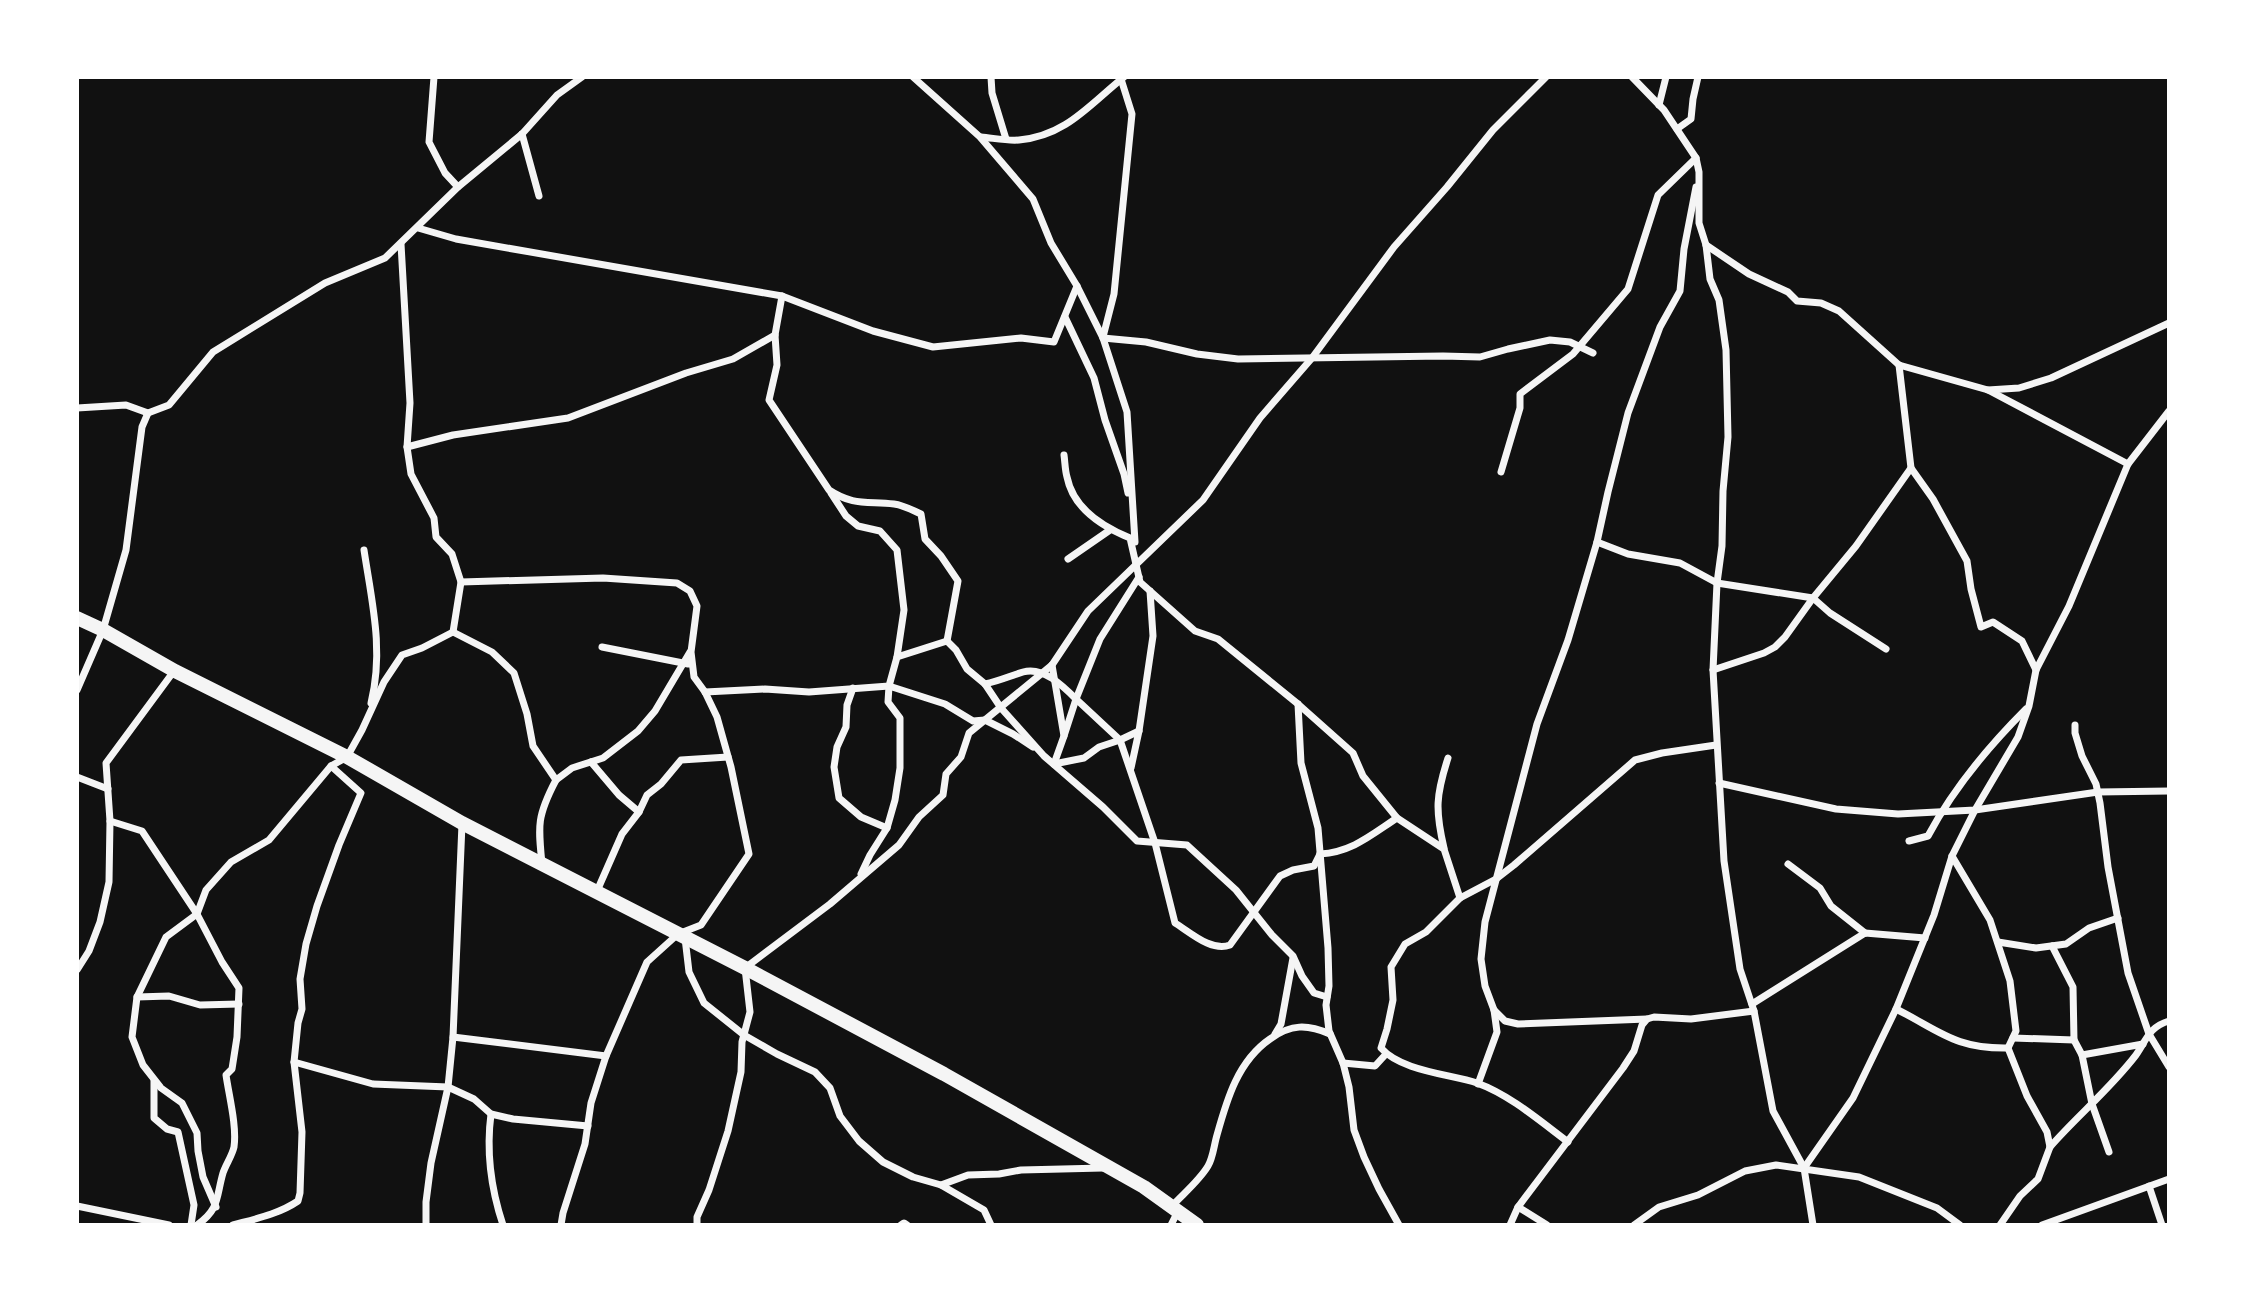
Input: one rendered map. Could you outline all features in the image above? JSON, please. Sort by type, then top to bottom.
[{"type":"highway","points":[[77,618],[174,671],[347,757],[463,823],[944,1074],[1113,1169],[1198,1225]]},
{"type":"street","points":[[434,77],[429,142],[445,173],[458,187]]},
{"type":"street","points":[[77,408],[126,405],[148,413],[169,405],[213,352],[326,283],[385,258],[458,187],[522,134],[557,95],[582,77]]},
{"type":"street","points":[[913,77],[980,137],[1033,199],[1051,243],[1077,286],[1103,338],[1127,412],[1136,564]]},
{"type":"street","points":[[990,77],[1006,139]]},
{"type":"street","points":[[697,1225],[697,1217],[709,1190],[728,1131],[741,1072],[744,1035],[750,1012],[745,968],[830,904],[899,845],[919,817],[943,795],[946,774],[961,757],[969,733],[1052,665],[1088,611],[1203,500],[1260,418],[1312,358],[1394,247],[1493,130],[1546,77]]},
{"type":"street","points":[[1632,77],[1677,129],[1696,158],[1699,172],[1699,223],[1706,244],[1710,279],[1718,300],[1726,350],[1728,436],[1713,670],[1724,861],[1740,968],[1753,1007],[1773,1111],[1804,1168],[1813,1225]]},
{"type":"street","points":[[1659,105],[1666,77]]},
{"type":"street","points":[[1677,129],[1691,119],[1698,77]]},
{"type":"street","points":[[980,137],[1019,141],[1057,131],[1123,78],[1132,114],[1114,294],[1103,338]]},
{"type":"street","points":[[522,134],[539,196]]},
{"type":"street","points":[[1501,472],[1520,408],[1520,394],[1573,355],[1628,289],[1658,195],[1696,158]]},
{"type":"street","points":[[1478,1084],[1497,1032],[1481,959],[1485,922],[1537,724],[1568,640],[1597,542],[1628,413],[1660,327],[1680,291],[1684,249],[1699,172]]},
{"type":"street","points":[[418,228],[456,239],[782,296],[873,331],[933,347],[1021,338],[1054,342],[1077,286]]},
{"type":"street","points":[[401,244],[411,403],[407,447],[411,474],[434,518],[436,537],[452,554],[461,582],[453,632]]},
{"type":"street","points":[[1706,244],[1749,274],[1788,292],[1797,301],[1821,303],[1839,311],[1899,365],[1988,390],[2128,464]]},
{"type":"street","points":[[782,296],[775,335],[777,365],[769,400],[846,516],[858,526],[880,531],[897,550],[904,610],[888,702],[900,718],[900,768],[887,828],[860,877]]},
{"type":"street","points":[[1065,317],[1094,377],[1105,420],[1124,474],[1133,525]]},
{"type":"street","points":[[1988,390],[2019,388],[2051,378],[2169,323]]},
{"type":"street","points":[[407,447],[453,435],[568,418],[686,373],[733,359],[775,335]]},
{"type":"street","points":[[1103,338],[1146,342],[1197,354],[1238,359],[1443,356],[1480,358],[1550,340],[1570,342],[1593,353]]},
{"type":"street","points":[[1899,365],[1911,468],[1933,499],[1967,561],[1981,626],[1993,622],[2022,641],[2036,670]]},
{"type":"street","points":[[1804,1168],[1853,1098],[1896,1009],[1925,938],[1952,856],[1975,810],[2018,737],[2029,706],[2036,670],[2069,606],[2128,464],[2169,411]]},
{"type":"street","points":[[77,690],[103,630],[126,550],[142,427],[148,413]]},
{"type":"street","points":[[1064,455],[1072,493],[1089,514],[1111,530],[1130,538],[1140,582],[1195,631],[1218,639],[1298,704],[1353,754],[1363,776],[1398,818],[1444,849]]},
{"type":"street","points":[[1713,670],[1741,662],[1774,647],[1785,638],[1812,598],[1856,546],[1911,468]]},
{"type":"street","points":[[829,490],[852,501],[864,504],[896,504],[921,514],[925,539],[958,581],[947,641]]},
{"type":"street","points":[[1068,559],[1111,530]]},
{"type":"street","points":[[1597,542],[1628,554],[1680,563],[1717,583],[1812,598],[1830,613],[1886,649]]},
{"type":"street","points":[[364,550],[376,623],[376,683],[366,721]]},
{"type":"street","points":[[1054,764],[1100,639],[1139,577]]},
{"type":"street","points":[[461,582],[603,578],[677,583],[690,590],[697,606],[688,664],[655,712],[638,731],[603,758],[572,768],[556,780],[538,825],[542,864]]},
{"type":"street","points":[[1131,769],[1153,636],[1150,591]]},
{"type":"street","points":[[216,1207],[203,1177],[197,1133],[182,1103],[161,1088],[142,1066],[132,1037],[137,997],[166,937],[197,914],[206,890],[231,862],[269,841],[331,766],[347,757],[384,682],[402,655],[453,632]]},
{"type":"street","points":[[453,632],[492,652],[513,673],[527,714],[533,746],[556,780]]},
{"type":"street","points":[[897,657],[947,641]]},
{"type":"street","points":[[947,641],[967,669],[985,684],[1001,708],[1042,754]]},
{"type":"street","points":[[602,646],[688,664]]},
{"type":"street","points":[[561,1225],[584,1144],[591,1103],[606,1056],[647,962],[681,936],[701,925],[749,854],[717,717],[688,664]]},
{"type":"street","points":[[1052,665],[1064,736]]},
{"type":"street","points":[[985,684],[1033,670],[1054,679],[1120,740],[1155,843],[1175,923],[1202,940],[1223,947],[1230,945],[1280,876],[1314,866],[1320,854]]},
{"type":"street","points":[[77,970],[89,951],[96,932],[109,882],[110,821],[106,763],[174,671]]},
{"type":"street","points":[[705,692],[765,689],[809,692],[889,686],[946,704],[974,722],[985,720],[1013,733],[1054,764],[1138,841],[1187,845],[1236,890],[1293,956],[1314,993],[1327,997]]},
{"type":"street","points":[[853,688],[847,705],[846,727],[837,747],[834,767],[839,798],[862,817],[887,828]]},
{"type":"street","points":[[1298,704],[1301,763],[1318,828],[1328,948],[1329,986],[1326,1005],[1330,1034],[1343,1063],[1354,1129],[1378,1189],[1399,1225]]},
{"type":"street","points":[[1909,841],[1928,836],[1941,812],[2006,730],[2029,706]]},
{"type":"street","points":[[2075,725],[2082,756],[2098,792],[2108,867],[2129,973],[2149,1034],[2169,1067]]},
{"type":"street","points":[[1054,764],[1084,758],[1099,747],[1139,731]]},
{"type":"street","points":[[1568,1142],[1521,1107],[1478,1084],[1426,1072],[1386,1054],[1381,1048],[1392,1000],[1391,967],[1405,944],[1426,932],[1460,898],[1496,879],[1635,760],[1716,745]]},
{"type":"street","points":[[596,892],[622,834],[639,812],[647,795],[661,784],[681,760],[728,757]]},
{"type":"street","points":[[1448,758],[1438,790],[1438,824],[1460,898]]},
{"type":"street","points":[[591,762],[639,812]]},
{"type":"street","points":[[233,1225],[265,1216],[298,1201],[303,1156],[293,1062],[302,1009],[300,979],[306,944],[339,845],[361,793],[331,766]]},
{"type":"street","points":[[77,777],[108,789]]},
{"type":"street","points":[[1719,783],[1836,809],[1898,814],[1975,810],[2098,792],[2169,791]]},
{"type":"street","points":[[1320,854],[1339,853],[1349,849],[1398,818]]},
{"type":"street","points":[[110,821],[142,831],[197,914],[239,988],[237,1037],[232,1069],[226,1075],[234,1147],[223,1171],[216,1207],[197,1225]]},
{"type":"street","points":[[426,1225],[425,1202],[448,1087],[453,1037],[463,823]]},
{"type":"street","points":[[1952,856],[1990,920],[1998,942],[2010,981],[2016,1031],[2008,1048],[2027,1096],[2047,1132],[2050,1147]]},
{"type":"street","points":[[1788,864],[1820,888],[1831,906],[1865,933],[1925,938]]},
{"type":"street","points":[[1998,942],[2036,948],[2066,944],[2090,928],[2118,918]]},
{"type":"street","points":[[1494,1010],[1505,1021],[1518,1024],[1647,1018],[1690,1019],[1753,1007],[1865,933]]},
{"type":"street","points":[[681,936],[689,972],[704,1003],[744,1035],[815,1072],[830,1088],[841,1115],[859,1141],[883,1162],[913,1177],[941,1185],[984,1210],[992,1225]]},
{"type":"street","points":[[2052,946],[2073,987],[2074,1040],[2082,1055],[2092,1104],[2109,1152]]},
{"type":"street","points":[[1273,1037],[1281,1024],[1293,956]]},
{"type":"street","points":[[137,997],[169,996],[200,1005],[239,1004]]},
{"type":"street","points":[[1896,1009],[1957,1042],[1983,1048],[2008,1048]]},
{"type":"street","points":[[1510,1225],[1518,1208],[1623,1068],[1634,1051],[1647,1018]]},
{"type":"street","points":[[2000,1225],[2020,1196],[2038,1179],[2050,1147],[2119,1076],[2157,1025],[2169,1021]]},
{"type":"street","points":[[1171,1225],[1175,1208],[1209,1165],[1224,1112],[1241,1067],[1260,1046],[1283,1030],[1317,1028],[1330,1034]]},
{"type":"street","points":[[453,1037],[606,1056]]},
{"type":"street","points":[[2013,1038],[2074,1040]]},
{"type":"street","points":[[2082,1055],[2143,1044]]},
{"type":"street","points":[[1343,1063],[1375,1066],[1386,1054]]},
{"type":"street","points":[[293,1062],[373,1084],[448,1087],[474,1099],[491,1114],[513,1119],[588,1126]]},
{"type":"street","points":[[154,1079],[154,1118],[167,1129],[178,1132],[194,1205],[191,1225]]},
{"type":"street","points":[[491,1114],[488,1137],[490,1163],[503,1225]]},
{"type":"street","points":[[1634,1225],[1658,1207],[1698,1195],[1745,1171],[1776,1165],[1858,1177],[1937,1208],[1960,1225]]},
{"type":"street","points":[[941,1185],[968,1175],[1021,1170],[1113,1169]]},
{"type":"street","points":[[2042,1225],[2169,1179]]},
{"type":"street","points":[[2149,1186],[2162,1225]]},
{"type":"street","points":[[77,1206],[169,1225]]},
{"type":"street","points":[[1518,1208],[1547,1225]]},
{"type":"street","points":[[901,1225],[907,1225]]}]
